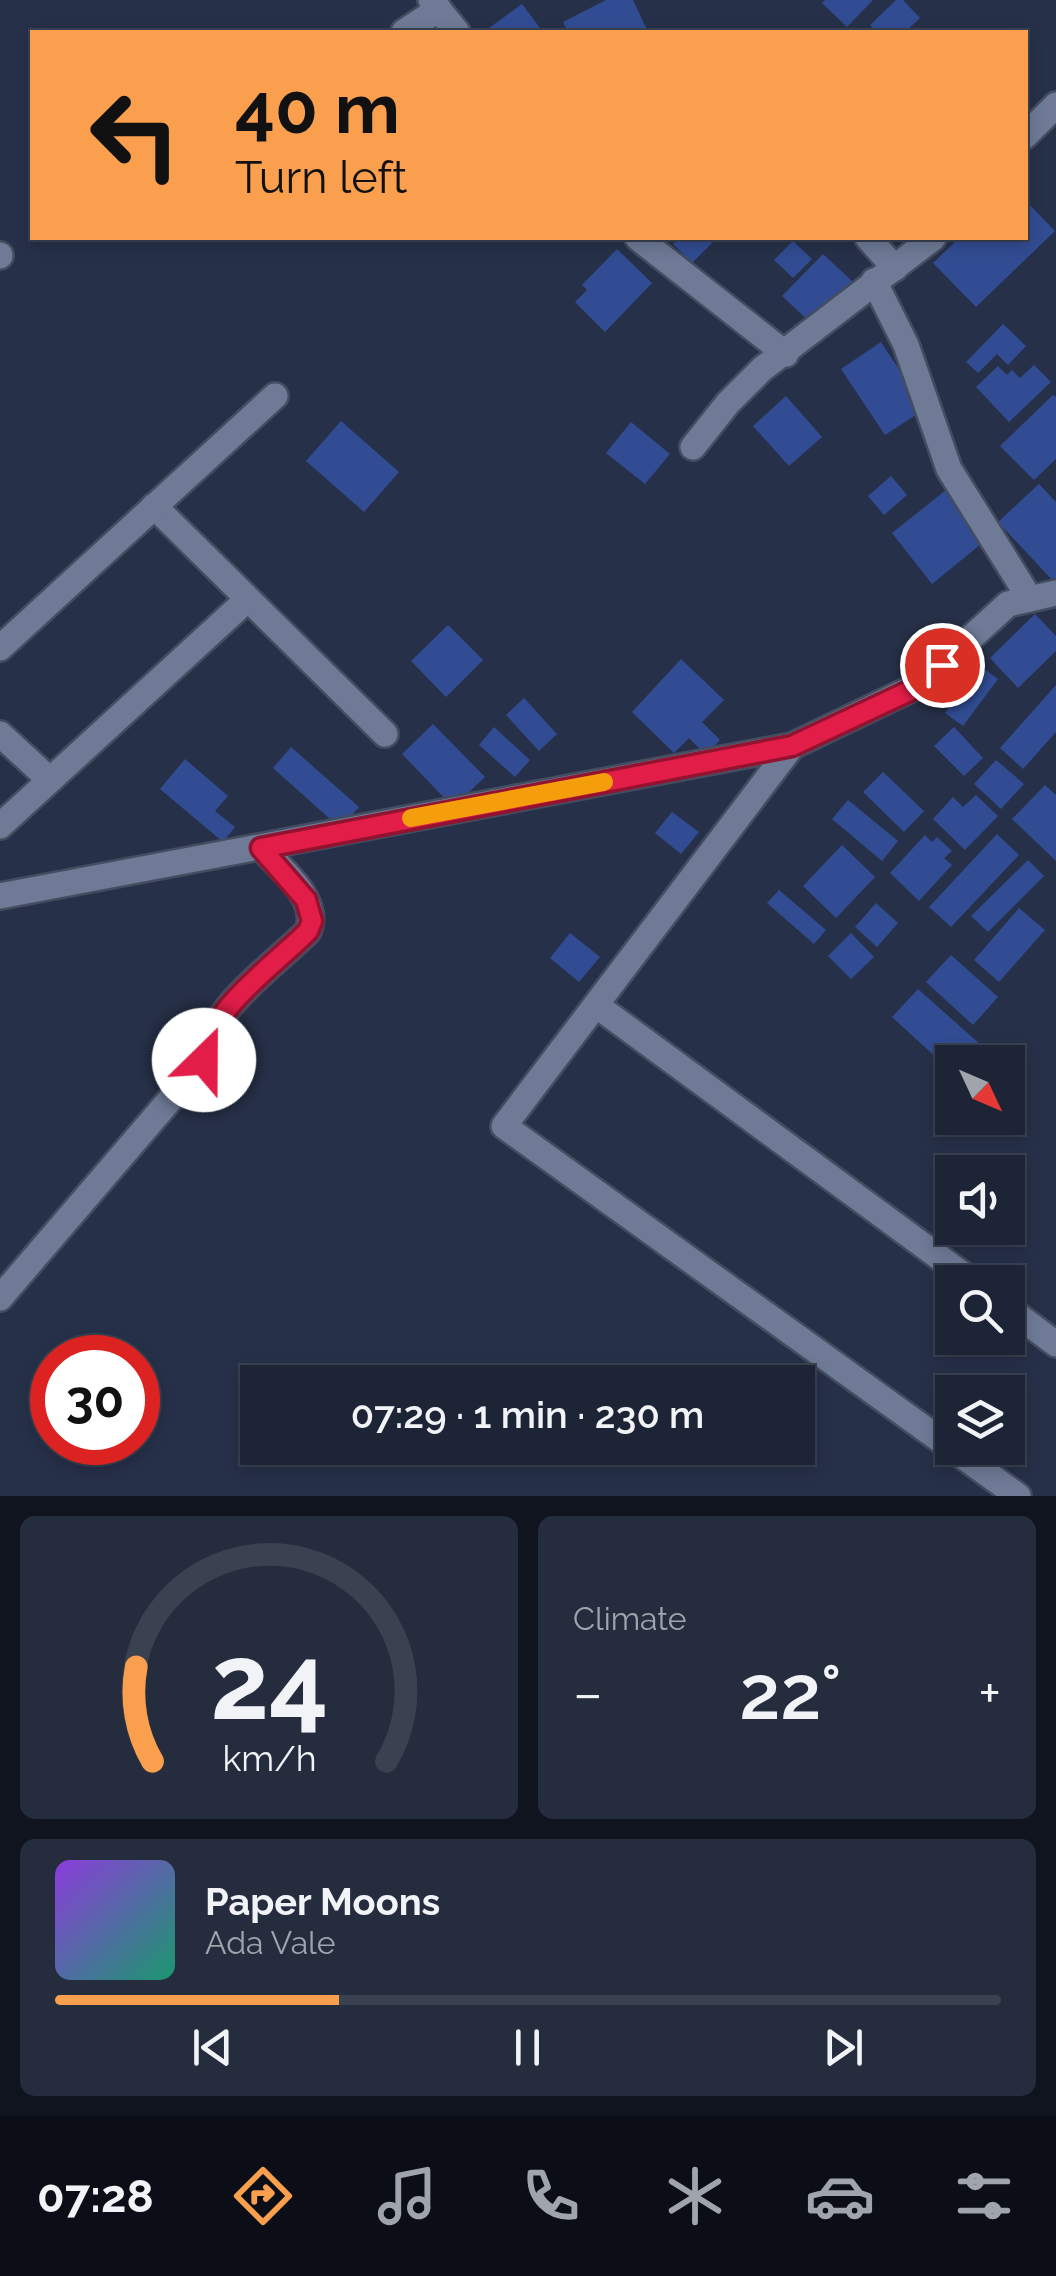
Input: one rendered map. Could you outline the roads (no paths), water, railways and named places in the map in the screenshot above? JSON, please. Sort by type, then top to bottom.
[{"type":"street","points":[[406,30],[435,5],[455,30]]},
{"type":"street","points":[[1028,133],[1056,105]]},
{"type":"street","points":[[641,240],[786,354]]},
{"type":"street","points":[[869,240],[885,274],[949,470],[1030,599]]},
{"type":"street","points":[[693,447],[728,403],[762,370],[930,240]]},
{"type":"street","points":[[0,648],[275,396]]},
{"type":"street","points":[[154,506],[385,734]]},
{"type":"street","points":[[0,896],[792,746],[920,686],[1008,604],[1056,593]]},
{"type":"street","points":[[0,826],[248,599]]},
{"type":"street","points":[[0,734],[50,780]]},
{"type":"street","points":[[792,746],[504,1126],[1018,1496]]},
{"type":"street","points":[[0,1298],[198,1068],[211,1032],[226,1011],[308,931],[312,921],[306,900],[261,848]]},
{"type":"street","points":[[596,1005],[950,1265]]},
{"type":"street","points":[[1025,1321],[1056,1344]]}]
